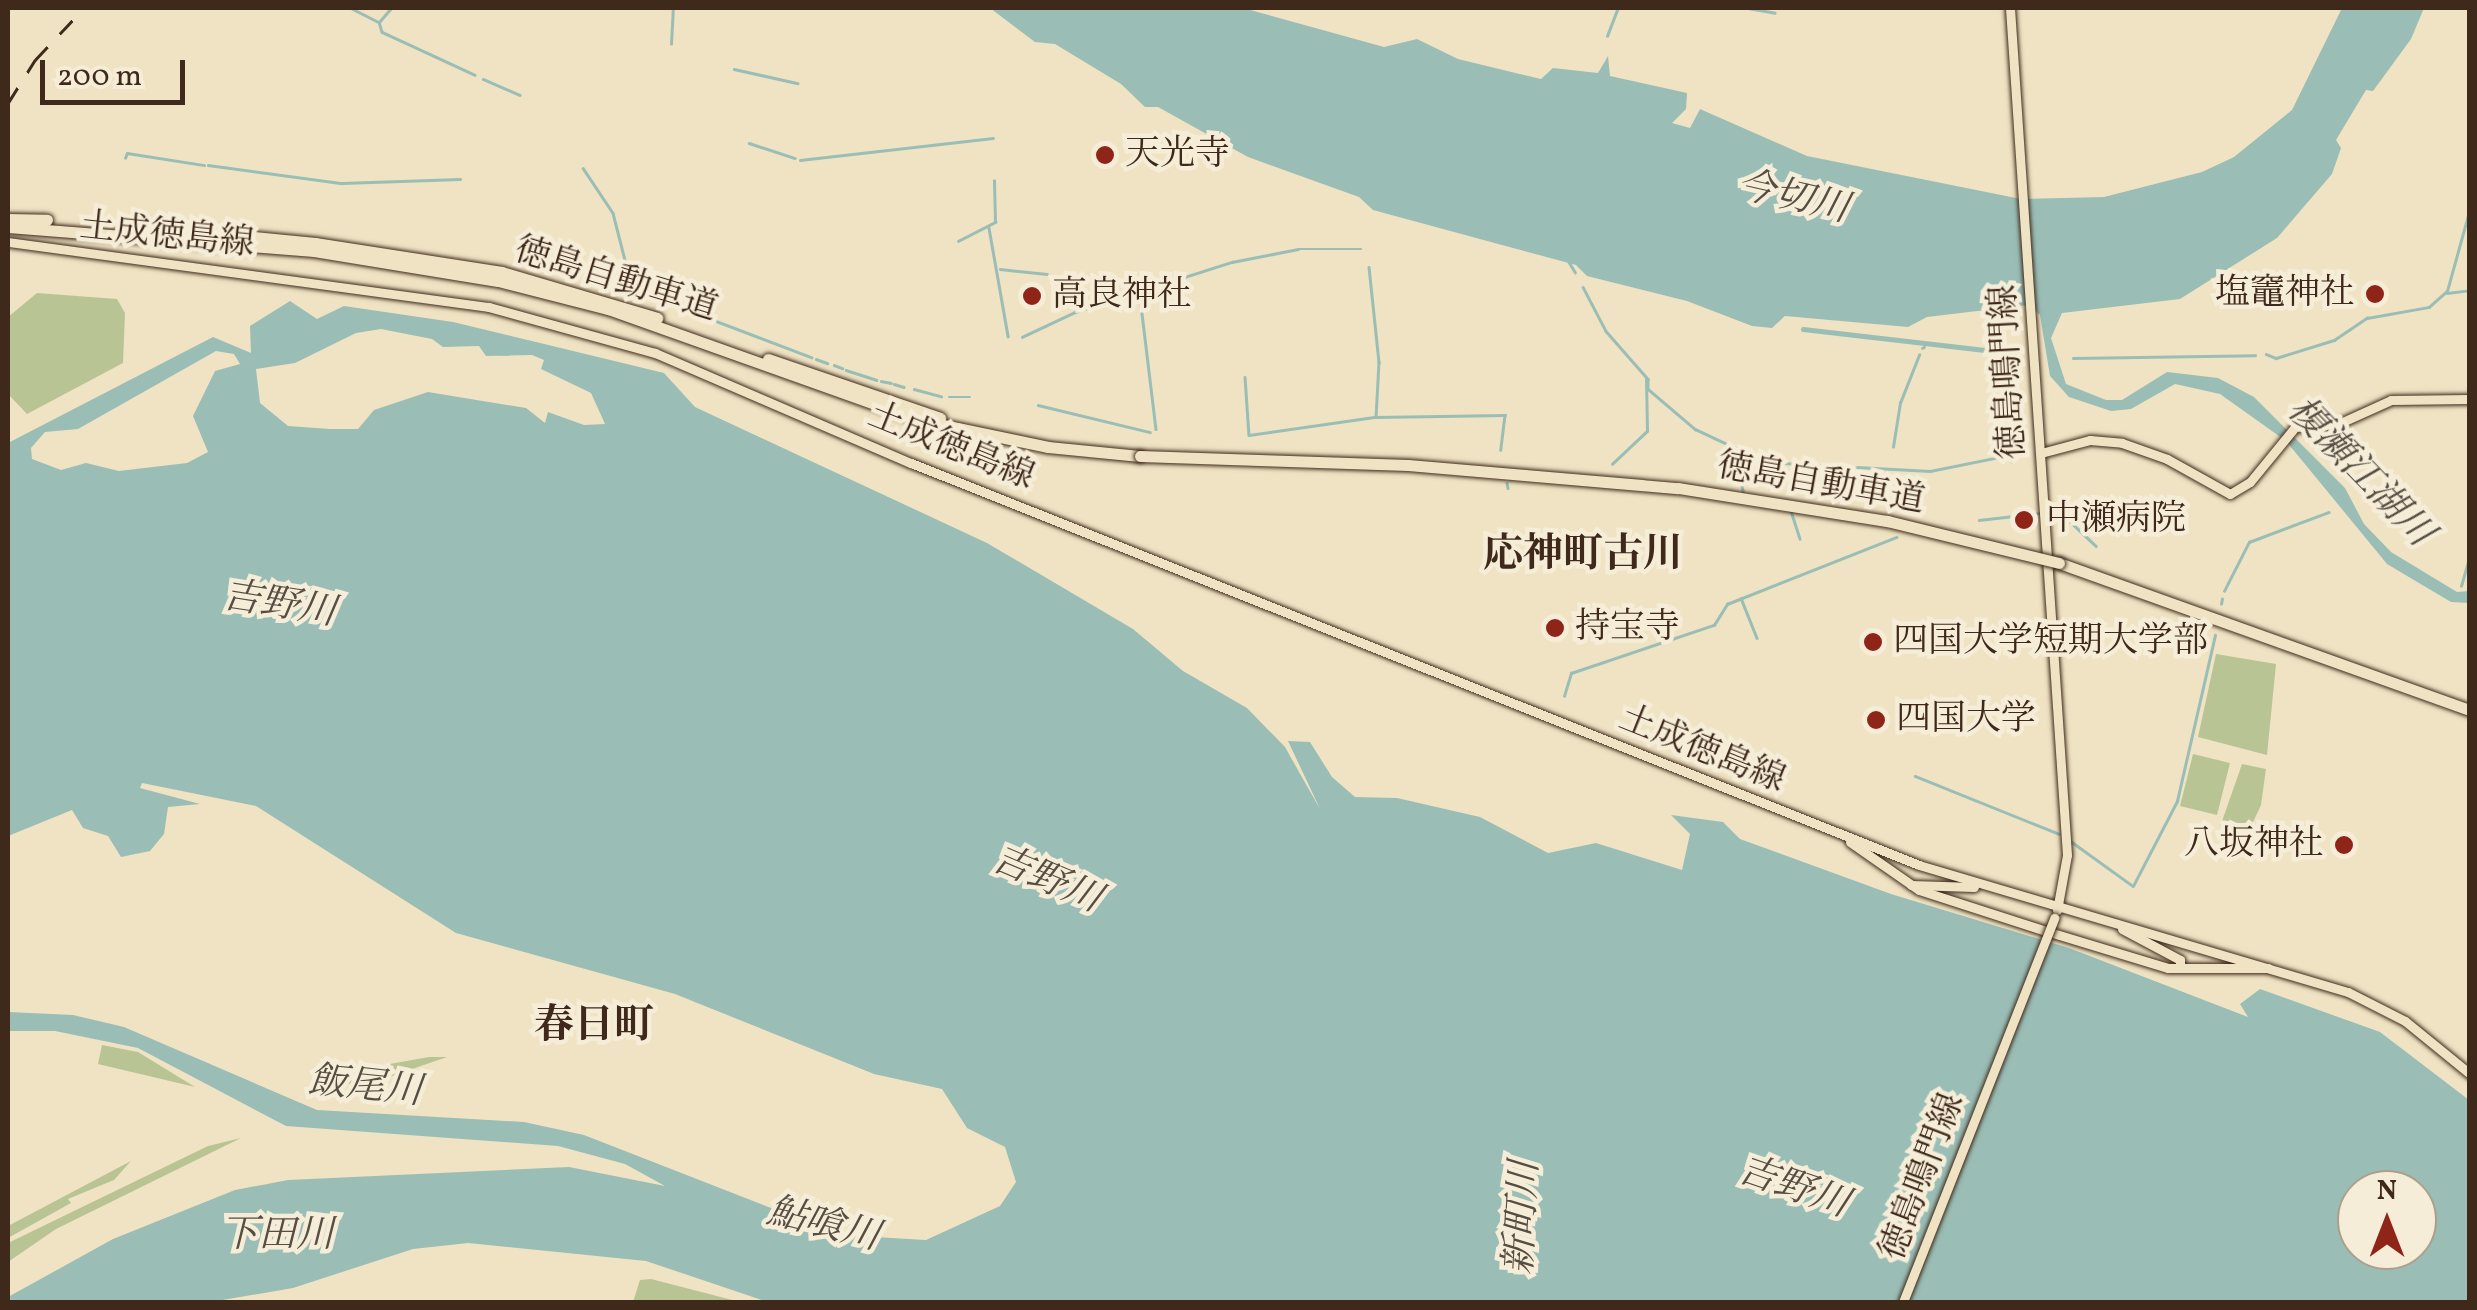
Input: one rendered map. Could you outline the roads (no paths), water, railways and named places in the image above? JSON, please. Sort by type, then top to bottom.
[{"type":"highway","name":"徳島自動車道","points":[[8,219],[315,242],[502,272],[612,301],[934,416],[1138,456]]},
{"type":"highway","name":"徳島自動車道","points":[[8,227],[239,243],[498,280],[608,309],[919,420],[1048,447],[1138,456],[1440,467],[1678,488],[1887,521],[2059,563],[2470,710]]},
{"type":"main road","name":"徳島鳴門線","points":[[1903,1302],[2056,913],[2068,855],[2010,8]]},
{"type":"main road","name":"土成徳島線","points":[[8,242],[457,302],[551,320],[655,353],[911,463],[1839,834],[2056,913],[2116,924],[2285,969]]},
{"type":"main road","points":[[2041,454],[2090,440],[2122,444],[2230,494],[2250,482],[2292,430],[2349,421],[2391,400],[2470,399]]},
{"type":"main road","name":"土成徳島線","points":[[1839,834],[1911,885],[2046,932],[2177,965],[2285,969]]},
{"type":"main road","points":[[1911,885],[1982,886]]},
{"type":"main road","points":[[2116,924],[2169,956],[2177,965]]},
{"type":"main road","points":[[2285,969],[2388,1012],[2470,1074]]},
{"type":"water","name":"今切川","points":[[990,8],[1243,8],[1384,47],[1417,39],[1458,59],[1541,79],[1553,68],[1598,73],[1608,56],[1610,76],[1687,93],[1686,109],[1672,123],[1690,128],[1700,109],[1807,156],[2021,199],[2104,197],[2202,172],[2234,157],[2292,110],[2342,8],[2424,8],[2411,39],[2373,91],[2366,90],[2336,140],[2341,148],[2332,174],[2277,238],[2180,299],[2062,313],[2051,338],[2066,384],[2106,400],[2122,400],[2167,372],[2218,378],[2254,397],[2345,488],[2364,524],[2391,552],[2457,592],[2469,591],[2469,603],[2451,602],[2387,564],[2286,441],[2220,394],[2175,384],[2131,409],[2111,411],[2069,397],[2050,376],[2040,315],[2028,305],[1927,317],[1908,327],[1785,316],[1772,328],[1752,326],[1687,301],[1587,276],[1576,265],[1373,210],[1359,197],[1248,157],[1158,107],[1145,107],[1121,84],[1055,44],[1035,42]]},
{"type":"water","points":[[290,301],[317,319],[344,306],[453,322],[664,373],[695,407],[987,543],[1133,629],[1183,671],[1247,708],[1285,747],[1320,809],[1288,741],[1310,742],[1332,777],[1355,797],[1397,798],[1480,817],[1548,853],[1596,843],[1682,870],[1690,834],[1671,815],[1723,822],[1740,839],[1891,894],[2069,948],[2248,1017],[2240,1004],[2260,989],[2380,1032],[2469,1100],[2469,1302],[768,1302],[646,1261],[468,1243],[413,1249],[293,1288],[211,1302],[8,1302],[8,1297],[113,1239],[235,1190],[288,1180],[569,1167],[665,1186],[625,1164],[558,1146],[286,1126],[138,1048],[55,1031],[8,1031],[8,1012],[73,1015],[124,1027],[317,1110],[524,1122],[584,1135],[840,1235],[926,1240],[1000,1206],[1016,1182],[1005,1147],[967,1128],[942,1089],[874,1074],[675,994],[456,933],[256,806],[142,783],[140,788],[200,804],[168,807],[164,834],[150,851],[121,857],[108,836],[83,828],[72,810],[8,836],[8,443],[213,337],[251,353],[250,326]],"holes":[[[381,329],[432,339],[443,347],[479,346],[486,356],[532,355],[544,360],[541,369],[591,393],[605,424],[584,425],[548,412],[545,423],[526,408],[428,392],[374,410],[358,429],[330,429],[288,426],[260,403],[256,369],[295,363],[356,333]],[[216,351],[234,354],[240,364],[215,371],[193,416],[208,452],[187,463],[119,471],[86,463],[61,470],[32,459],[31,448],[45,432],[78,429]]]},
{"type":"waterway","points":[[351,8],[379,22],[391,8]]},
{"type":"waterway","points":[[671,44],[673,8]]},
{"type":"waterway","points":[[1607,36],[1618,8]]},
{"type":"waterway","points":[[1748,8],[1775,13]]},
{"type":"waterway","points":[[379,22],[382,32],[475,75]]},
{"type":"waterway","points":[[734,69],[797,83]]},
{"type":"waterway","points":[[483,79],[520,95]]},
{"type":"waterway","points":[[800,160],[993,138]]},
{"type":"waterway","points":[[749,143],[795,158]]},
{"type":"waterway","points":[[125,158],[127,153],[204,165]]},
{"type":"waterway","points":[[208,165],[342,183],[460,179]]},
{"type":"waterway","points":[[583,168],[613,213],[628,272],[653,297]]},
{"type":"waterway","points":[[958,241],[995,222],[994,181]]},
{"type":"waterway","points":[[2266,354],[2276,358],[2334,340],[2367,318],[2429,307],[2447,291],[2470,208]]},
{"type":"waterway","points":[[989,228],[1008,336]]},
{"type":"waterway","points":[[1022,337],[1075,312],[1232,262],[1298,249],[1361,249]]},
{"type":"waterway","points":[[1569,262],[1575,272]]},
{"type":"waterway","points":[[1369,267],[1379,362],[1376,417],[1505,415],[1501,450]]},
{"type":"waterway","points":[[1000,269],[1047,274]]},
{"type":"waterway","points":[[1583,287],[1606,331],[1648,379],[1648,389],[1695,429],[1765,462],[1930,471],[2009,455],[2012,461]]},
{"type":"waterway","points":[[2447,293],[2470,290]]},
{"type":"waterway","points":[[1140,297],[1156,429]]},
{"type":"waterway","points":[[674,305],[811,357]]},
{"type":"waterway","points":[[1803,329],[2009,353]]},
{"type":"waterway","points":[[1893,447],[1900,403],[1919,355]]},
{"type":"waterway","points":[[2073,358],[2255,355]]},
{"type":"waterway","points":[[816,359],[827,363]]},
{"type":"waterway","points":[[834,365],[842,368]]},
{"type":"waterway","points":[[846,370],[876,380]]},
{"type":"waterway","points":[[1245,377],[1249,435],[1374,417]]},
{"type":"waterway","points":[[1612,464],[1647,431],[1646,378]]},
{"type":"waterway","points":[[881,381],[891,383]]},
{"type":"waterway","points":[[894,384],[904,387]]},
{"type":"waterway","points":[[914,389],[941,396]]},
{"type":"waterway","points":[[949,397],[970,397]]},
{"type":"waterway","points":[[1038,405],[1150,432]]},
{"type":"waterway","points":[[1743,493],[1737,466],[1744,454]]},
{"type":"waterway","points":[[1507,483],[1508,488]]},
{"type":"waterway","points":[[1791,511],[1800,539]]},
{"type":"waterway","points":[[2224,591],[2249,542],[2329,512]]},
{"type":"waterway","points":[[1979,520],[2040,513]]},
{"type":"waterway","points":[[2048,513],[2061,513],[2096,546]]},
{"type":"waterway","points":[[1564,696],[1571,673],[1714,625],[1727,604],[1896,537]]},
{"type":"waterway","points":[[2461,586],[2470,555]]},
{"type":"waterway","points":[[1741,598],[1757,638]]},
{"type":"waterway","points":[[2221,604],[2222,599]]},
{"type":"waterway","points":[[2072,842],[2133,886],[2177,801],[2215,635]]},
{"type":"waterway","points":[[1915,776],[2059,834]]},
{"type":"railway","points":[[8,103],[35,60],[84,8]]},
{"type":"place","name":"天光寺","points":[[1105,155]]},
{"type":"place","name":"塩竈神社","points":[[2375,294]]},
{"type":"place","name":"高良神社","points":[[1032,296]]},
{"type":"place","name":"中瀬病院","points":[[2024,520]]},
{"type":"place","name":"持宝寺","points":[[1555,628]]},
{"type":"place","name":"四国大学短期大学部","points":[[1873,642]]},
{"type":"place","name":"四国大学","points":[[1876,720]]},
{"type":"place","name":"八坂神社","points":[[2344,845]]},
{"type":"district","name":"応神町古川","points":[[1583,556]]},
{"type":"district","name":"春日町","points":[[594,1027]]},
{"type":"water label","name":"榎瀬江湖川","points":[[2359,473]]},
{"type":"water label","name":"吉野川","points":[[279,606]]},
{"type":"water label","name":"吉野川","points":[[1046,881]]},
{"type":"water label","name":"飯尾川","points":[[365,1088]]},
{"type":"water label","name":"吉野川","points":[[1793,1189]]},
{"type":"water label","name":"新町川","points":[[1524,1218]]},
{"type":"water label","name":"鮎喰川","points":[[823,1226]]},
{"type":"water label","name":"下田川","points":[[277,1237]]}]
